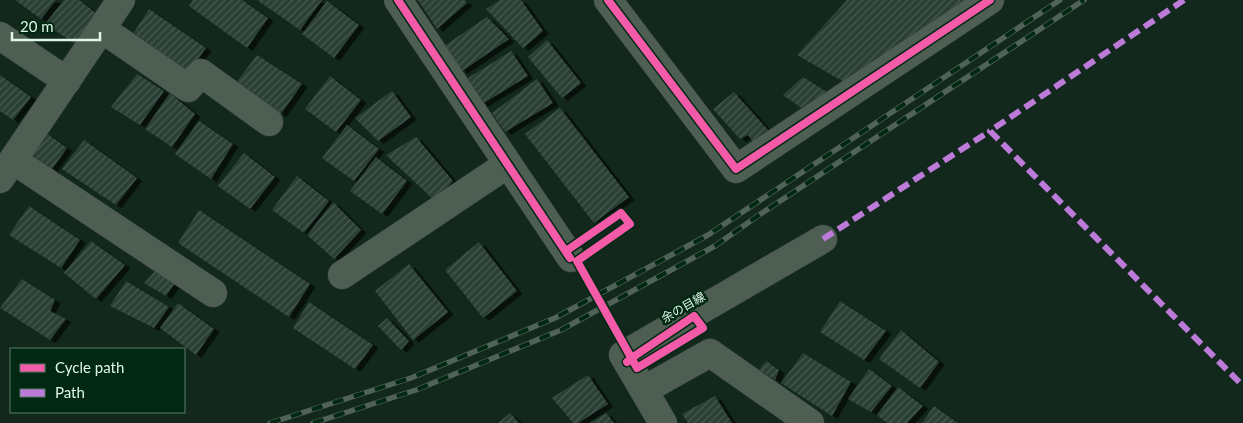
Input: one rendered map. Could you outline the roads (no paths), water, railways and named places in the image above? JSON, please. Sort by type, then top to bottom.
[{"type":"street","points":[[121,0],[7,169],[214,293]]},
{"type":"street","points":[[398,0],[571,258]]},
{"type":"street","points":[[608,0],[736,169],[990,0]]},
{"type":"street","points":[[102,29],[188,88],[201,73],[269,122]]},
{"type":"street","points":[[0,36],[67,81]]},
{"type":"street","points":[[342,275],[508,164]]},
{"type":"street","name":"余の目線","points":[[657,420],[644,390],[622,355],[823,239]]},
{"type":"street","points":[[644,390],[710,353],[810,423]]},
{"type":"railway","points":[[270,423],[411,378],[555,318],[708,235],[1060,0]]},
{"type":"railway","points":[[313,423],[416,390],[561,330],[715,246],[1084,0]]}]
